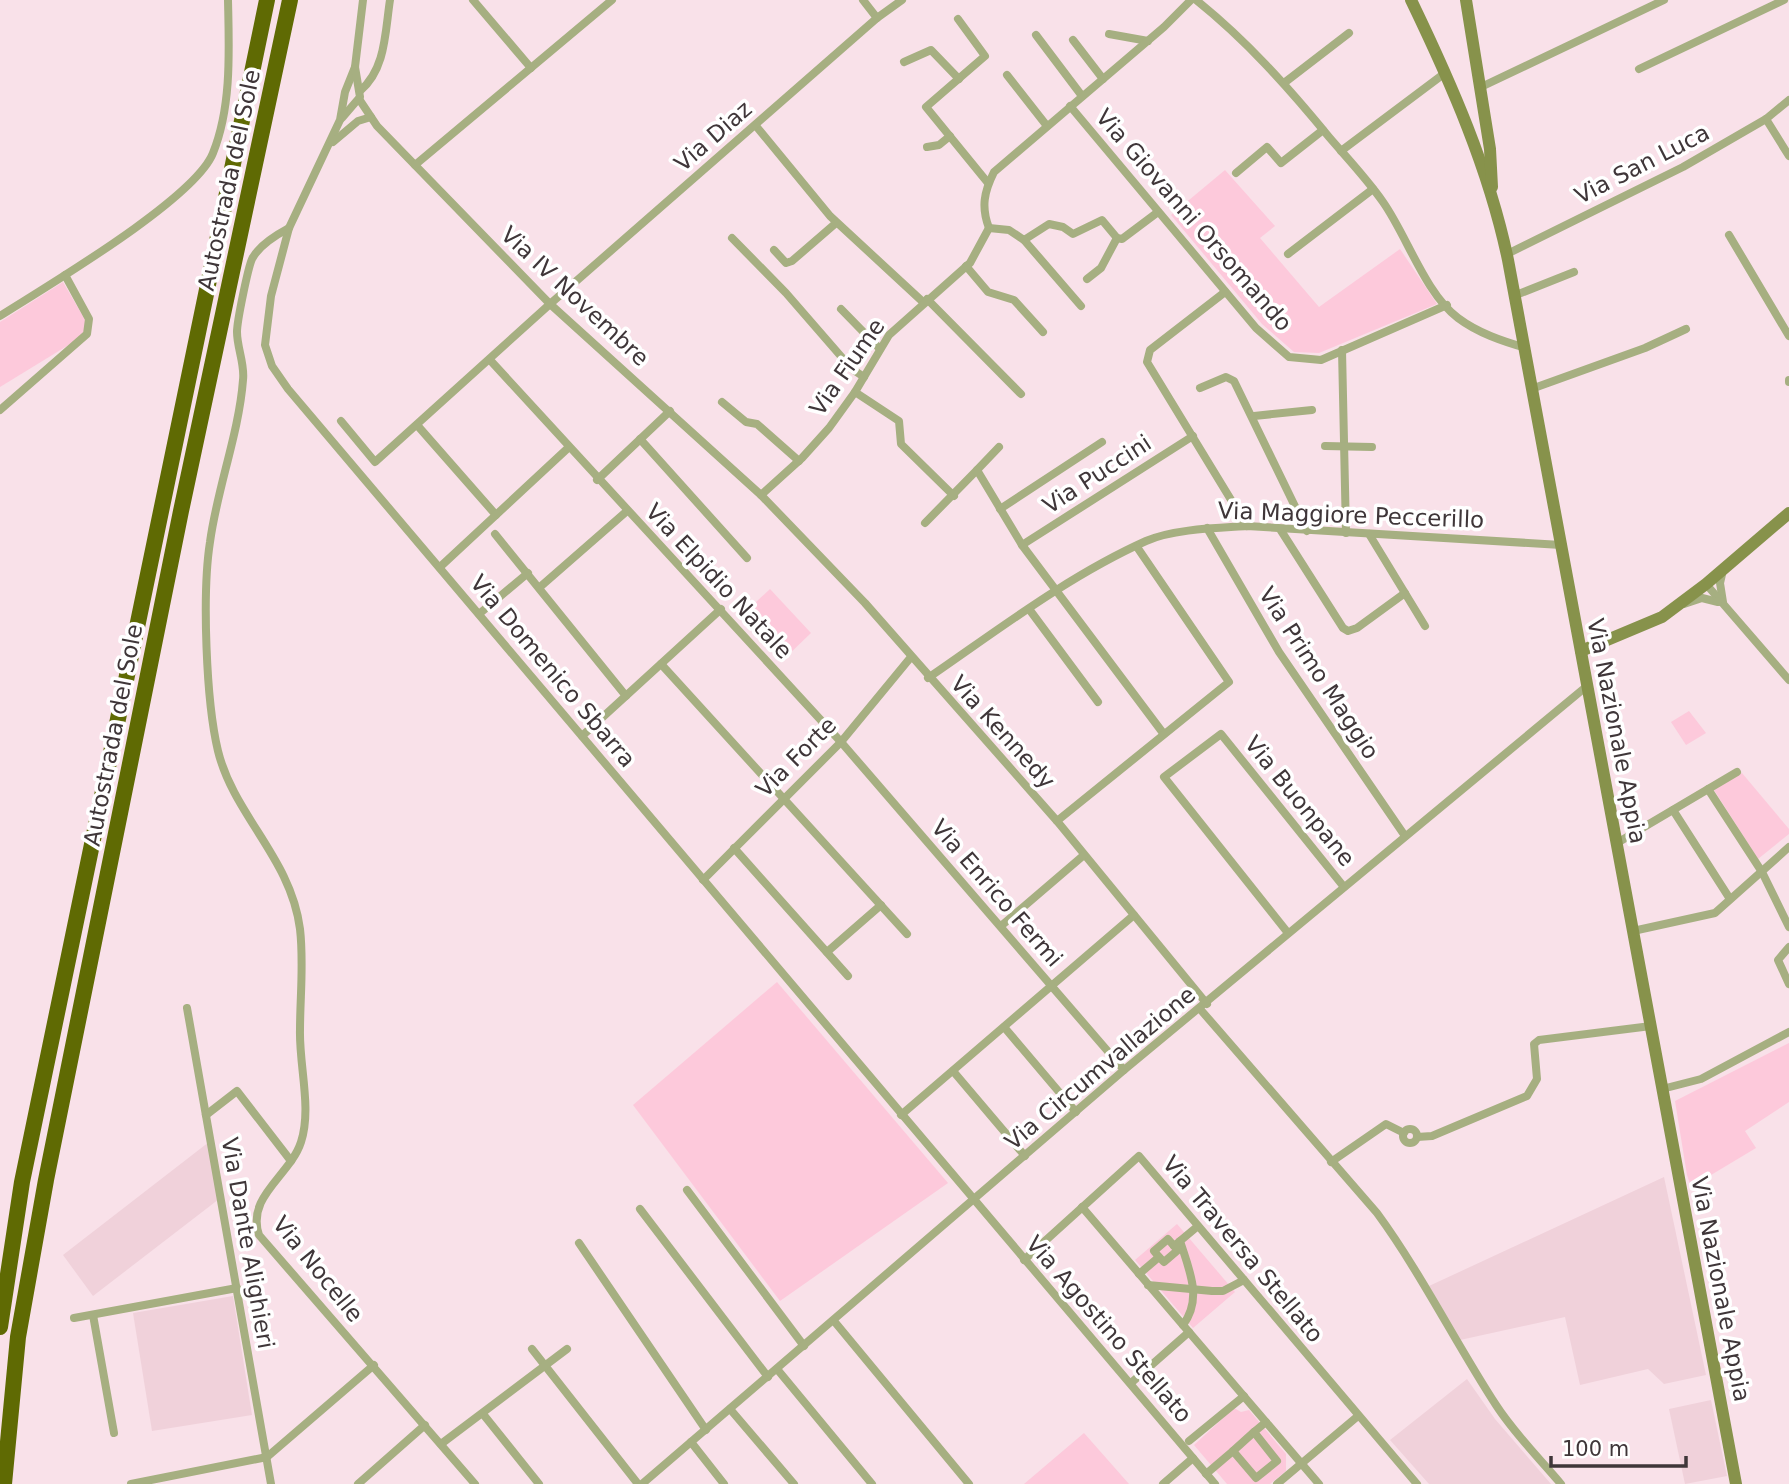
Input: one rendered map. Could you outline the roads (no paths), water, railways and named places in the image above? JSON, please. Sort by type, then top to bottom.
[{"type":"highway","name":"Autostrada del Sole","points":[[0,1327],[25,1168],[267,0]]},
{"type":"highway","name":"Autostrada del Sole","points":[[4,1484],[18,1338],[46,1180],[181,511],[290,0]]},
{"type":"main road","name":"Via Nazionale Appia","points":[[1411,0],[1446,73],[1493,204],[1516,295],[1736,1484]]},
{"type":"main road","points":[[1469,1],[1490,149],[1493,204]]},
{"type":"main road","points":[[1581,651],[1672,610],[1789,513]]},
{"type":"street","points":[[0,316],[65,275],[167,204],[205,168],[221,127],[229,57],[228,0]]},
{"type":"street","points":[[359,95],[355,66],[363,0]]},
{"type":"street","name":"Via Domenico Sbarra","points":[[390,0],[378,69],[340,120],[289,228],[265,323],[265,345],[272,366],[288,389],[973,1201]]},
{"type":"street","points":[[473,0],[531,68]]},
{"type":"street","points":[[415,166],[612,0]]},
{"type":"street","points":[[863,0],[877,18]]},
{"type":"street","name":"Via Diaz","points":[[341,421],[375,462],[550,304],[877,18],[902,0]]},
{"type":"street","points":[[1175,16],[1180,0]]},
{"type":"street","points":[[1082,306],[1024,240],[1001,228],[989,228],[983,212],[988,183],[994,172],[1193,0],[1228,26],[1284,83],[1324,130],[1373,189],[1457,317],[1486,334],[1526,348]]},
{"type":"street","points":[[1481,87],[1664,0]]},
{"type":"street","points":[[1639,69],[1784,0]]},
{"type":"street","points":[[958,19],[985,56],[926,107],[988,183]]},
{"type":"street","points":[[1284,83],[1349,33]]},
{"type":"street","points":[[1109,34],[1148,41]]},
{"type":"street","points":[[1036,35],[1082,96]]},
{"type":"street","points":[[1073,40],[1103,79]]},
{"type":"street","points":[[904,62],[931,50],[959,79]]},
{"type":"street","name":"Via Domenico Sbarra","points":[[340,120],[345,93],[355,66]]},
{"type":"street","points":[[1341,151],[1446,73]]},
{"type":"street","points":[[1007,75],[1047,126]]},
{"type":"street","points":[[352,87],[359,95],[350,103],[345,93],[352,87]]},
{"type":"street","name":"Via IV Novembre","points":[[359,95],[370,117],[550,304],[761,495]]},
{"type":"street","name":"Via San Luca","points":[[1507,254],[1683,167],[1766,119],[1789,100]]},
{"type":"street","name":"Via Giovanni Orsomando","points":[[1070,106],[1264,337],[1289,357],[1321,360],[1447,305]]},
{"type":"street","points":[[327,148],[349,127],[370,117]]},
{"type":"street","points":[[1766,119],[1789,156]]},
{"type":"street","points":[[756,125],[836,223],[925,301],[1021,394]]},
{"type":"street","points":[[1236,173],[1267,147],[1281,163],[1324,130]]},
{"type":"street","points":[[928,147],[939,145],[950,136]]},
{"type":"street","points":[[1288,254],[1373,189]]},
{"type":"street","points":[[1117,239],[1122,239],[1158,212]]},
{"type":"street","points":[[1024,240],[1049,224],[1063,227],[1073,234],[1102,220],[1117,239]]},
{"type":"street","points":[[774,250],[786,263],[792,261],[836,223]]},
{"type":"street","name":"Via Nocelle","points":[[289,228],[274,236],[253,258],[237,331],[244,378],[209,544],[212,712],[218,753],[236,792],[292,891],[302,958],[300,1003],[305,1128],[299,1149],[259,1205],[255,1223],[259,1235],[374,1365],[472,1483]]},
{"type":"street","name":"Via Fiume","points":[[761,495],[799,461],[855,393],[889,335],[966,266],[989,228]]},
{"type":"street","points":[[1729,234],[1789,336]]},
{"type":"street","points":[[732,238],[786,293],[845,362],[864,377]]},
{"type":"street","points":[[1087,279],[1101,268],[1117,239]]},
{"type":"street","points":[[966,266],[988,292],[1014,300],[1043,332]]},
{"type":"street","points":[[1516,295],[1574,272]]},
{"type":"street","points":[[0,410],[87,334],[89,318],[65,275]]},
{"type":"street","points":[[1225,292],[1147,355],[1147,362],[1247,526]]},
{"type":"street","points":[[841,309],[880,349]]},
{"type":"street","points":[[1534,387],[1645,348],[1686,329]]},
{"type":"street","points":[[1342,349],[1346,533]]},
{"type":"street","name":"Via Elpidio Natale","points":[[490,360],[597,480],[721,609],[841,741]]},
{"type":"street","points":[[1200,388],[1226,377],[1234,381],[1254,416],[1307,531]]},
{"type":"street","points":[[855,393],[899,421],[901,444],[954,496]]},
{"type":"street","points":[[722,402],[746,422],[757,424],[799,461]]},
{"type":"street","points":[[1254,416],[1312,410]]},
{"type":"street","points":[[597,480],[670,411]]},
{"type":"street","points":[[417,425],[496,515]]},
{"type":"street","name":"Via Puccini","points":[[1023,545],[1193,436]]},
{"type":"street","points":[[640,439],[747,558]]},
{"type":"street","points":[[1000,509],[1102,442]]},
{"type":"street","points":[[1325,446],[1373,447]]},
{"type":"street","points":[[925,523],[999,447]]},
{"type":"street","points":[[440,567],[568,448]]},
{"type":"street","points":[[977,470],[1023,545],[1163,733]]},
{"type":"street","name":"Via Kennedy","points":[[761,495],[864,603],[1057,821],[1134,915],[1203,1007],[1403,1248],[1440,1317],[1498,1408],[1561,1484]]},
{"type":"street","points":[[540,587],[627,511]]},
{"type":"street","name":"Via Maggiore Peccerillo","points":[[928,678],[1057,589],[1146,541],[1207,528],[1247,526],[1561,545]]},
{"type":"street","name":"Via Primo Maggio","points":[[1207,528],[1279,652],[1405,836]]},
{"type":"street","points":[[1280,529],[1343,628],[1348,631],[1405,593]]},
{"type":"street","points":[[495,534],[626,696]]},
{"type":"street","points":[[1369,534],[1425,626]]},
{"type":"street","points":[[1057,821],[1229,682],[1138,547]]},
{"type":"street","points":[[1723,570],[1720,583],[1724,605]]},
{"type":"street","points":[[479,614],[528,573]]},
{"type":"street","points":[[1706,584],[1789,680]]},
{"type":"street","points":[[1672,610],[1702,598],[1724,605]]},
{"type":"street","points":[[582,736],[721,609]]},
{"type":"street","points":[[1029,609],[1098,702]]},
{"type":"street","name":"Via Forte","points":[[703,880],[841,741],[911,657]]},
{"type":"street","points":[[661,664],[907,934]]},
{"type":"street","name":"Via Circumvallazione","points":[[640,1484],[778,1369],[1124,1070],[1587,686]]},
{"type":"street","name":"Via Buonpane","points":[[1288,933],[1164,777],[1221,734],[1343,887]]},
{"type":"street","name":"Via Enrico Fermi","points":[[841,741],[1124,1070]]},
{"type":"street","points":[[1616,844],[1737,772]]},
{"type":"street","points":[[1709,789],[1762,872],[1789,927]]},
{"type":"street","points":[[1673,810],[1730,900]]},
{"type":"street","points":[[734,848],[848,976]]},
{"type":"street","points":[[1633,931],[1715,912],[1789,848]]},
{"type":"street","points":[[1000,926],[1084,855]]},
{"type":"street","points":[[827,952],[881,905]]},
{"type":"street","points":[[901,1115],[1134,915]]},
{"type":"street","points":[[1789,947],[1778,960],[1789,984]]},
{"type":"street","name":"Via Dante Alighieri","points":[[187,1008],[271,1484]]},
{"type":"street","points":[[1331,1162],[1386,1124],[1404,1133],[1407,1142],[1412,1143],[1417,1137],[1432,1136],[1527,1096],[1537,1079],[1536,1041],[1651,1026]]},
{"type":"street","points":[[1004,1027],[1076,1112]]},
{"type":"street","points":[[1662,1089],[1702,1079],[1789,1032]]},
{"type":"street","points":[[953,1071],[1025,1156]]},
{"type":"street","points":[[206,1115],[237,1091],[291,1161]]},
{"type":"street","name":"Via Traversa Stellato","points":[[1024,1259],[1139,1156],[1417,1484]]},
{"type":"street","points":[[687,1190],[804,1346]]},
{"type":"street","name":"Via Agostino Stellato","points":[[973,1201],[1215,1484]]},
{"type":"street","points":[[1082,1208],[1319,1484]]},
{"type":"street","points":[[640,1209],[768,1377]]},
{"type":"street","points":[[1177,1243],[1198,1226]]},
{"type":"street","points":[[579,1243],[706,1430]]},
{"type":"street","points":[[1139,1274],[1159,1257],[1164,1262],[1178,1250],[1177,1243]]},
{"type":"street","points":[[1131,1384],[1186,1328],[1194,1304],[1194,1288],[1177,1243]]},
{"type":"street","points":[[1148,1285],[1223,1290],[1244,1280]]},
{"type":"street","points":[[74,1318],[237,1287]]},
{"type":"street","points":[[93,1315],[114,1433]]},
{"type":"street","points":[[834,1321],[969,1484]]},
{"type":"street","points":[[532,1349],[640,1484]]},
{"type":"street","points":[[441,1444],[567,1349]]},
{"type":"street","points":[[131,1484],[267,1457],[374,1365]]},
{"type":"street","points":[[778,1369],[872,1484]]},
{"type":"street","points":[[1189,1441],[1244,1396]]},
{"type":"street","points":[[730,1409],[794,1484]]},
{"type":"street","points":[[484,1414],[540,1484]]},
{"type":"street","points":[[1277,1484],[1359,1416]]},
{"type":"street","points":[[1206,1474],[1266,1422]]},
{"type":"street","points":[[358,1484],[425,1425]]},
{"type":"street","points":[[1233,1451],[1256,1478],[1277,1461],[1254,1432]]},
{"type":"street","points":[[691,1443],[724,1484]]},
{"type":"street","points":[[1163,1484],[1193,1458]]}]
